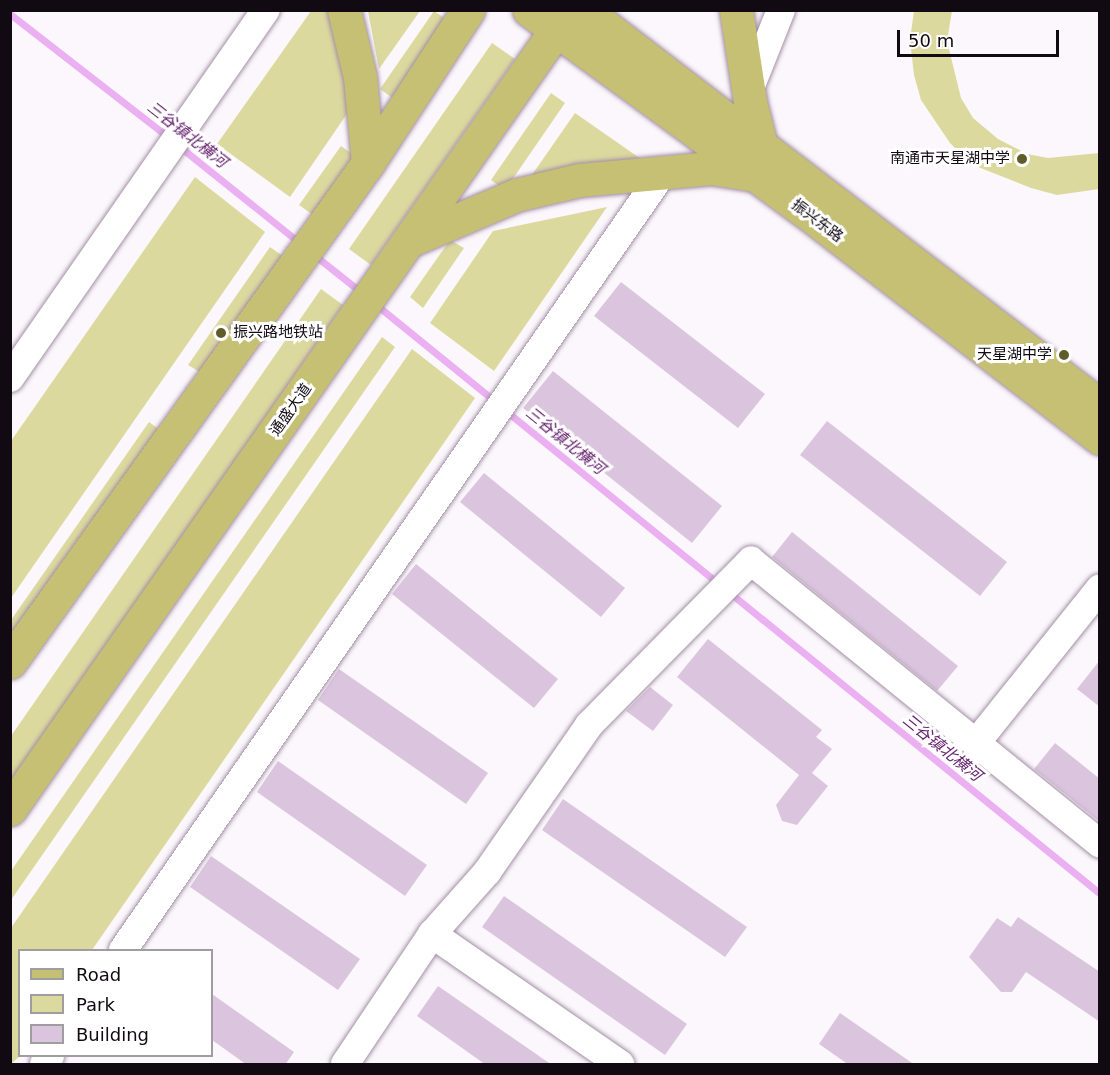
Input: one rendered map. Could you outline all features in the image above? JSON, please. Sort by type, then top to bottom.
[{"type":"main road","points":[[344,10],[360,77],[368,163]]},
{"type":"main road","points":[[10,662],[368,163],[468,10]]},
{"type":"main road","name":"振兴东路","points":[[529,10],[563,22],[1100,406]]},
{"type":"main road","name":"振兴东路","points":[[584,10],[758,161],[1100,438]]},
{"type":"main road","points":[[410,241],[516,195],[580,180],[711,168],[758,161],[736,10]]},
{"type":"main road","name":"通盛大道","points":[[10,809],[563,22]]},
{"type":"street","points":[[10,378],[266,10]]},
{"type":"street","points":[[748,93],[781,10]]},
{"type":"street","points":[[124,949],[663,171]]},
{"type":"street","points":[[345,1065],[432,934],[486,873],[589,725],[751,561],[1100,844]]},
{"type":"street","points":[[976,743],[1100,588]]},
{"type":"street","points":[[432,934],[620,1065]]},
{"type":"green space","points":[[311,11],[332,11],[351,108],[290,197],[217,144]]},
{"type":"green space","points":[[368,11],[420,11],[379,69]]},
{"type":"green space","points":[[434,11],[449,21],[394,99],[380,89]]},
{"type":"green space","points":[[914,11],[952,11],[947,41],[961,98],[973,118],[998,139],[1027,154],[1048,158],[1099,153],[1099,189],[1057,195],[1031,188],[973,165],[950,143],[921,100],[914,75],[910,40]]},
{"type":"green space","points":[[492,43],[515,59],[371,265],[349,249]]},
{"type":"green space","points":[[551,93],[565,103],[505,190],[491,180]]},
{"type":"green space","points":[[575,113],[641,159],[527,182]]},
{"type":"green space","points":[[341,146],[355,156],[313,215],[299,205]]},
{"type":"green space","points":[[195,177],[265,232],[11,598],[11,441]]},
{"type":"green space","points":[[607,207],[494,371],[430,323],[493,231]]},
{"type":"green space","points":[[450,240],[464,248],[423,308],[410,297]]},
{"type":"green space","points":[[270,247],[284,257],[203,374],[188,365]]},
{"type":"green space","points":[[321,289],[343,305],[11,784],[11,736]]},
{"type":"green space","points":[[382,337],[395,347],[11,900],[11,871]]},
{"type":"green space","points":[[412,349],[475,398],[93,949],[18,949],[19,1057],[11,1064],[11,928]]},
{"type":"green space","points":[[149,422],[163,432],[11,651],[11,620]]},
{"type":"building","points":[[621,282],[765,394],[738,428],[594,316]]},
{"type":"building","points":[[553,371],[722,506],[692,543],[523,408]]},
{"type":"building","points":[[827,421],[1007,562],[980,596],[800,455]]},
{"type":"building","points":[[484,473],[625,588],[601,617],[460,502]]},
{"type":"building","points":[[792,532],[958,666],[937,691],[772,557]]},
{"type":"building","points":[[416,564],[558,679],[534,708],[392,594]]},
{"type":"building","points":[[708,639],[822,730],[816,737],[832,749],[812,773],[828,786],[797,825],[782,821],[776,805],[799,775],[677,677]]},
{"type":"building","points":[[1100,660],[1100,707],[1077,689]]},
{"type":"building","points":[[339,669],[488,773],[466,804],[318,700]]},
{"type":"building","points":[[650,687],[673,705],[653,731],[626,711]]},
{"type":"building","points":[[1055,743],[1100,779],[1100,822],[1034,769]]},
{"type":"building","points":[[278,761],[427,865],[405,896],[257,792]]},
{"type":"building","points":[[563,799],[747,927],[725,957],[542,830]]},
{"type":"building","points":[[211,856],[360,959],[338,990],[190,887]]},
{"type":"building","points":[[504,896],[687,1024],[665,1055],[482,927]]},
{"type":"building","points":[[1018,917],[1100,972],[1100,1022],[1026,972],[1012,992],[1001,992],[969,957],[997,918],[1011,927]]},
{"type":"building","points":[[438,986],[552,1065],[486,1065],[417,1016]]},
{"type":"building","points":[[213,995],[294,1052],[285,1065],[247,1065],[213,1041]]},
{"type":"building","points":[[840,1013],[915,1065],[849,1065],[819,1044]]},
{"type":"waterway","name":"三谷镇北横河","points":[[10,14],[169,138]]},
{"type":"waterway","name":"三谷镇北横河","points":[[180,147],[300,243]]},
{"type":"waterway","name":"三谷镇北横河","points":[[313,254],[361,292]]},
{"type":"waterway","name":"三谷镇北横河","points":[[374,303],[496,402]]},
{"type":"waterway","name":"三谷镇北横河","points":[[506,411],[719,584]]},
{"type":"waterway","name":"三谷镇北横河","points":[[730,593],[1100,894]]},
{"type":"place","name":"南通市天星湖中学","points":[[1022,159]]},
{"type":"place","name":"振兴路地铁站","points":[[221,333]]},
{"type":"place","name":"天星湖中学","points":[[1064,355]]}]
